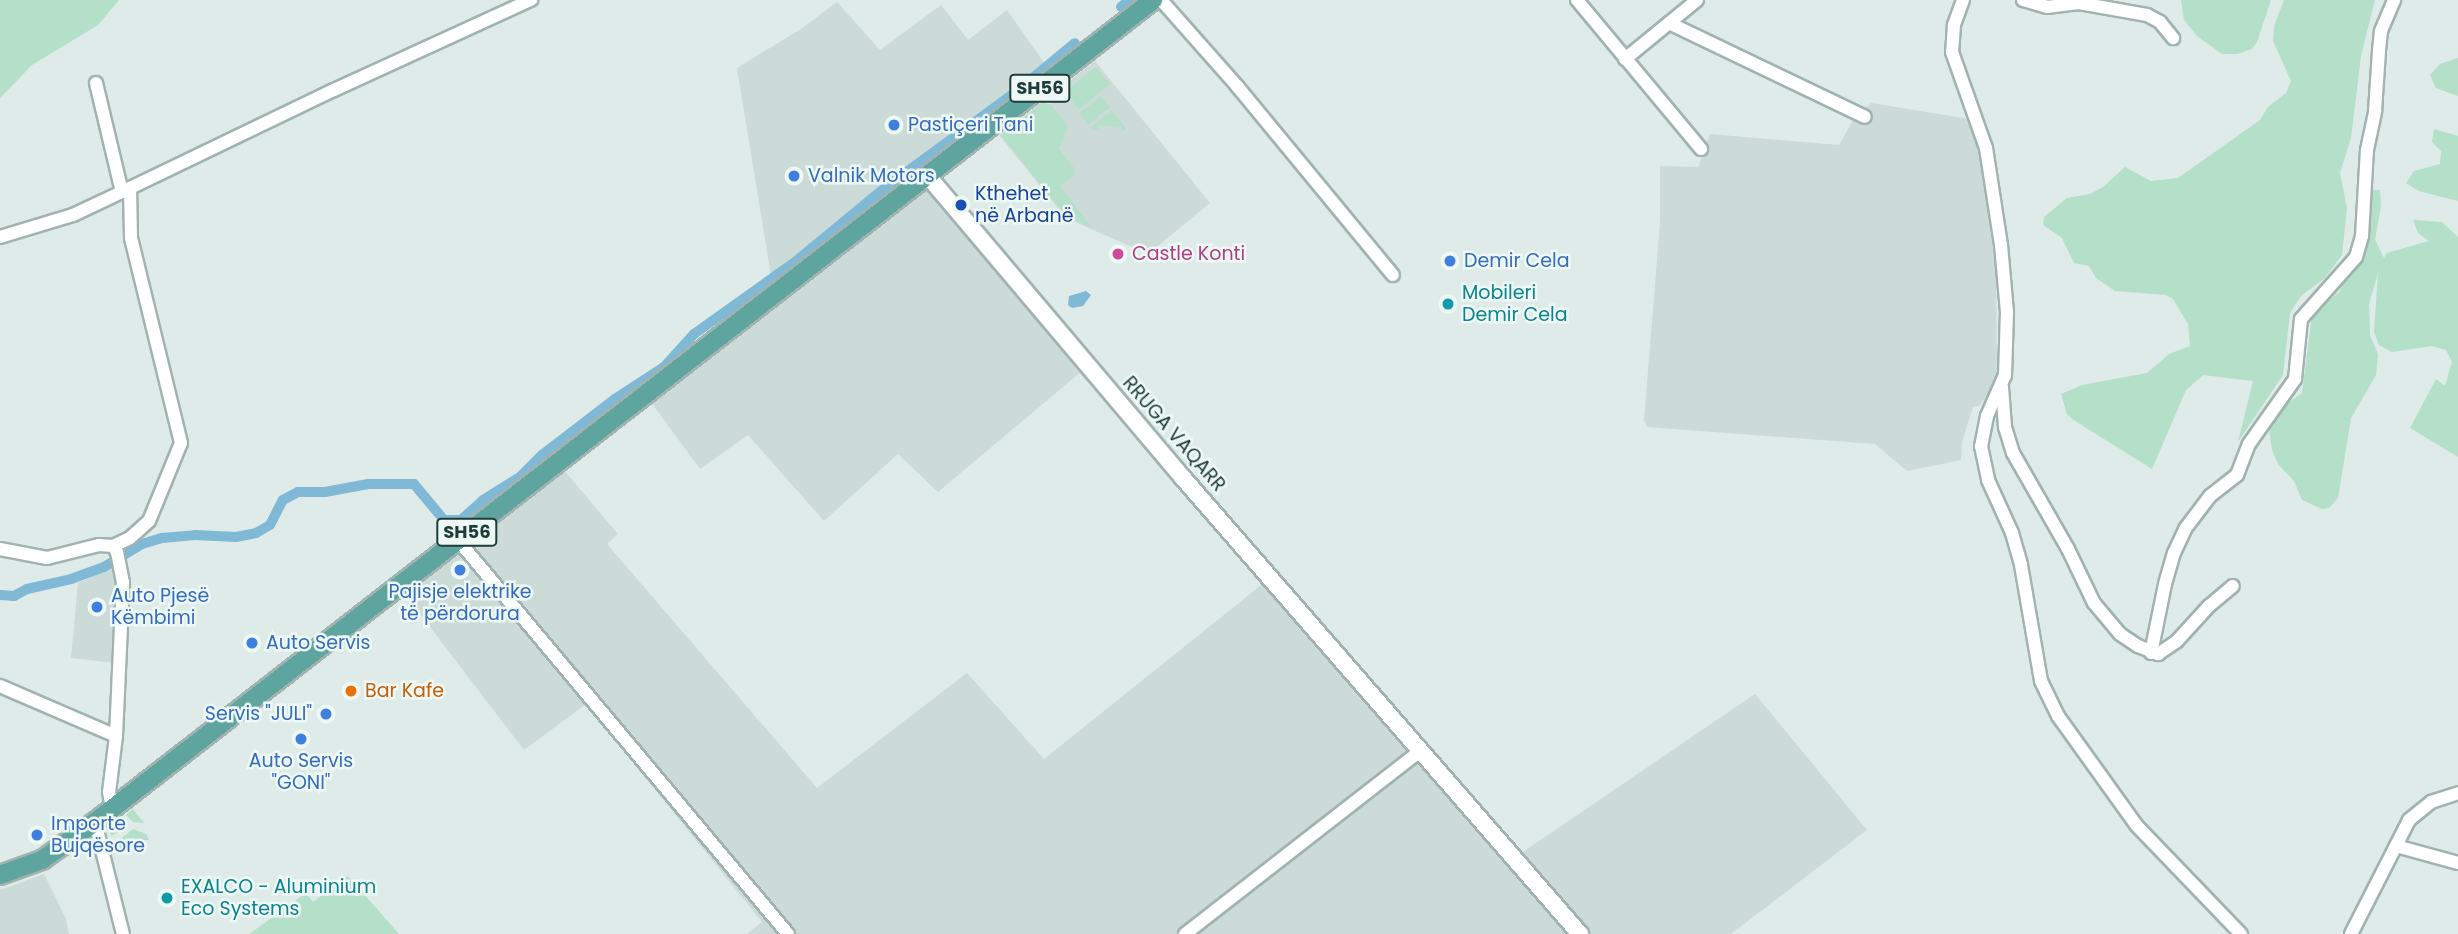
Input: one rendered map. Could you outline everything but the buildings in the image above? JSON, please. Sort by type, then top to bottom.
[{"type":"main road","name":"SH56","points":[[0,875],[42,860],[95,822],[1153,0]]},
{"type":"main road","name":"RRUGA VAQARR","points":[[927,175],[1580,934]]},
{"type":"street","points":[[0,237],[73,215],[323,95],[531,0]]},
{"type":"street","points":[[1161,0],[1237,86],[1393,275]]},
{"type":"street","points":[[1577,0],[1701,149]]},
{"type":"street","points":[[1625,58],[1697,0]]},
{"type":"street","points":[[1963,0],[1954,25],[1952,52],[1980,130],[1990,167],[2007,312],[2008,362],[2002,387],[1984,429],[1983,463],[2021,565],[2032,617],[2037,663],[2048,697],[2137,825],[2241,934]]},
{"type":"street","points":[[2023,0],[2047,7],[2079,4],[2147,15],[2160,22],[2173,38]]},
{"type":"street","points":[[2151,653],[2165,584],[2174,553],[2185,529],[2210,496],[2237,475],[2249,444],[2295,379],[2301,319],[2307,308],[2345,272],[2356,257],[2362,236],[2367,150],[2375,111],[2378,50],[2381,31],[2394,0]]},
{"type":"street","points":[[1669,23],[1865,117]]},
{"type":"street","points":[[96,83],[126,190],[131,238],[181,443],[149,521],[115,549]]},
{"type":"street","points":[[2002,387],[2007,440],[2068,549],[2094,603],[2120,634],[2151,653],[2167,650],[2209,606],[2233,586]]},
{"type":"street","points":[[457,539],[788,934]]},
{"type":"street","points":[[0,549],[47,558],[99,545],[115,549]]},
{"type":"street","points":[[112,809],[109,792],[116,736],[121,565],[115,549]]},
{"type":"street","points":[[0,686],[116,736]]},
{"type":"street","points":[[1185,934],[1420,751]]},
{"type":"street","points":[[2351,934],[2405,826],[2417,812],[2431,802],[2458,793]]},
{"type":"street","points":[[95,822],[123,934]]},
{"type":"street","points":[[2396,846],[2458,863]]},
{"type":"shaded area","points":[[837,2],[880,50],[941,5],[968,40],[1007,10],[1054,77],[927,176],[1088,366],[938,492],[898,454],[824,521],[748,435],[700,469],[645,394],[774,294],[737,68],[801,29]]},
{"type":"shaded area","points":[[1095,61],[1210,203],[1148,254],[1066,218],[999,135],[1042,102],[1050,104],[1059,98],[1059,89]]},
{"type":"shaded area","points":[[1871,103],[1969,119],[1980,150],[1996,273],[1997,382],[1979,406],[1973,407],[1962,442],[1961,460],[1907,471],[1875,444],[1647,427],[1644,420],[1660,223],[1660,166],[1698,167],[1710,134],[1839,145],[1856,115]]},
{"type":"shaded area","points":[[557,462],[618,534],[607,544],[817,788],[967,673],[1044,759],[1270,578],[1523,852],[1755,694],[1867,830],[1731,934],[747,934],[762,922],[586,704],[524,750],[398,585]]},
{"type":"shaded area","name":"Auto Pjesë Këmbimi","points":[[117,566],[119,584],[115,663],[71,658],[78,583]]},
{"type":"shaded area","points":[[44,874],[66,919],[69,934],[0,934],[0,890]]},
{"type":"green space","points":[[0,0],[119,0],[98,25],[32,65],[0,98]]},
{"type":"green space","points":[[2181,0],[2271,0],[2257,42],[2252,49],[2237,54],[2222,54],[2197,36],[2184,20]]},
{"type":"green space","points":[[2284,0],[2375,0],[2361,56],[2351,138],[2340,173],[2347,208],[2342,255],[2325,278],[2301,296],[2290,313],[2283,375],[2238,442],[2253,381],[2203,375],[2186,390],[2152,469],[2072,419],[2067,414],[2061,394],[2082,385],[2147,373],[2169,354],[2190,346],[2188,324],[2173,299],[2166,295],[2115,291],[2096,278],[2089,266],[2074,263],[2062,238],[2043,225],[2044,217],[2067,198],[2090,194],[2103,187],[2125,167],[2151,181],[2178,178],[2260,120],[2268,107],[2286,93],[2291,81],[2273,41],[2274,26]]},
{"type":"green space","points":[[2458,58],[2458,96],[2436,88],[2430,75],[2440,64]]},
{"type":"green space","points":[[1096,67],[1110,84],[1079,109],[1065,92]]},
{"type":"green space","points":[[1101,96],[1110,107],[1088,125],[1079,114]]},
{"type":"green space","points":[[1042,103],[1051,105],[1068,126],[1059,149],[1075,169],[1074,175],[1060,186],[1092,228],[1067,217],[1001,135]]},
{"type":"green space","points":[[1112,110],[1126,129],[1121,132],[1121,127],[1099,125],[1098,130],[1091,127]]},
{"type":"green space","points":[[2434,129],[2458,136],[2458,201],[2419,191],[2406,183],[2414,171],[2440,164],[2441,151],[2432,142]]},
{"type":"green space","points":[[2367,190],[2380,190],[2381,206],[2375,240],[2384,258],[2387,253],[2429,241],[2418,233],[2413,220],[2442,222],[2458,237],[2458,457],[2410,428],[2436,379],[2445,386],[2452,362],[2446,350],[2432,346],[2392,352],[2379,345],[2374,332],[2378,273],[2369,304],[2370,335],[2378,354],[2376,375],[2351,418],[2338,498],[2329,508],[2322,509],[2302,500],[2294,481],[2278,464],[2272,450],[2269,428],[2279,410],[2302,393],[2312,315],[2339,292],[2361,254]]},
{"type":"green space","points":[[133,809],[144,823],[133,822],[126,815],[113,827],[117,833],[111,836],[109,829]]},
{"type":"green space","points":[[133,829],[146,834],[149,840],[141,840],[122,852],[117,842]]},
{"type":"green space","points":[[348,876],[399,934],[249,934],[306,893],[313,902]]},
{"type":"water","points":[[1086,291],[1091,295],[1083,306],[1072,308],[1068,305],[1069,296]]},
{"type":"waterway","points":[[1121,7],[1130,0]]},
{"type":"waterway","points":[[0,595],[14,596],[27,589],[71,579],[104,567],[142,544],[162,538],[195,535],[236,537],[256,533],[270,525],[283,500],[298,492],[325,492],[368,484],[414,484],[444,520],[461,520],[483,500],[520,477],[542,455],[615,399],[664,367],[694,334],[795,262],[886,187],[1017,91],[1075,43]]},
{"type":"place","name":"Pastiçeri Tani","points":[[894,125]]},
{"type":"place","name":"Valnik Motors","points":[[794,176]]},
{"type":"place","name":"Kthehet në Arbanë","points":[[961,205]]},
{"type":"place","name":"Castle Konti","points":[[1118,254]]},
{"type":"place","name":"Demir Cela","points":[[1450,261]]},
{"type":"place","name":"Mobileri Demir Cela","points":[[1448,304]]},
{"type":"place","name":"Pajisje elektrike të përdorura","points":[[460,570]]},
{"type":"place","name":"Auto Pjesë Këmbimi","points":[[97,607]]},
{"type":"place","name":"Auto Servis","points":[[252,643]]},
{"type":"place","name":"Bar Kafe","points":[[351,691]]},
{"type":"place","name":"Servis \"JULI\"","points":[[326,714]]},
{"type":"place","name":"Auto Servis \"GONI\"","points":[[301,739]]},
{"type":"place","name":"Importe Bujqësore","points":[[37,835]]},
{"type":"place","name":"EXALCO - Aluminium Eco Systems","points":[[167,898]]}]
